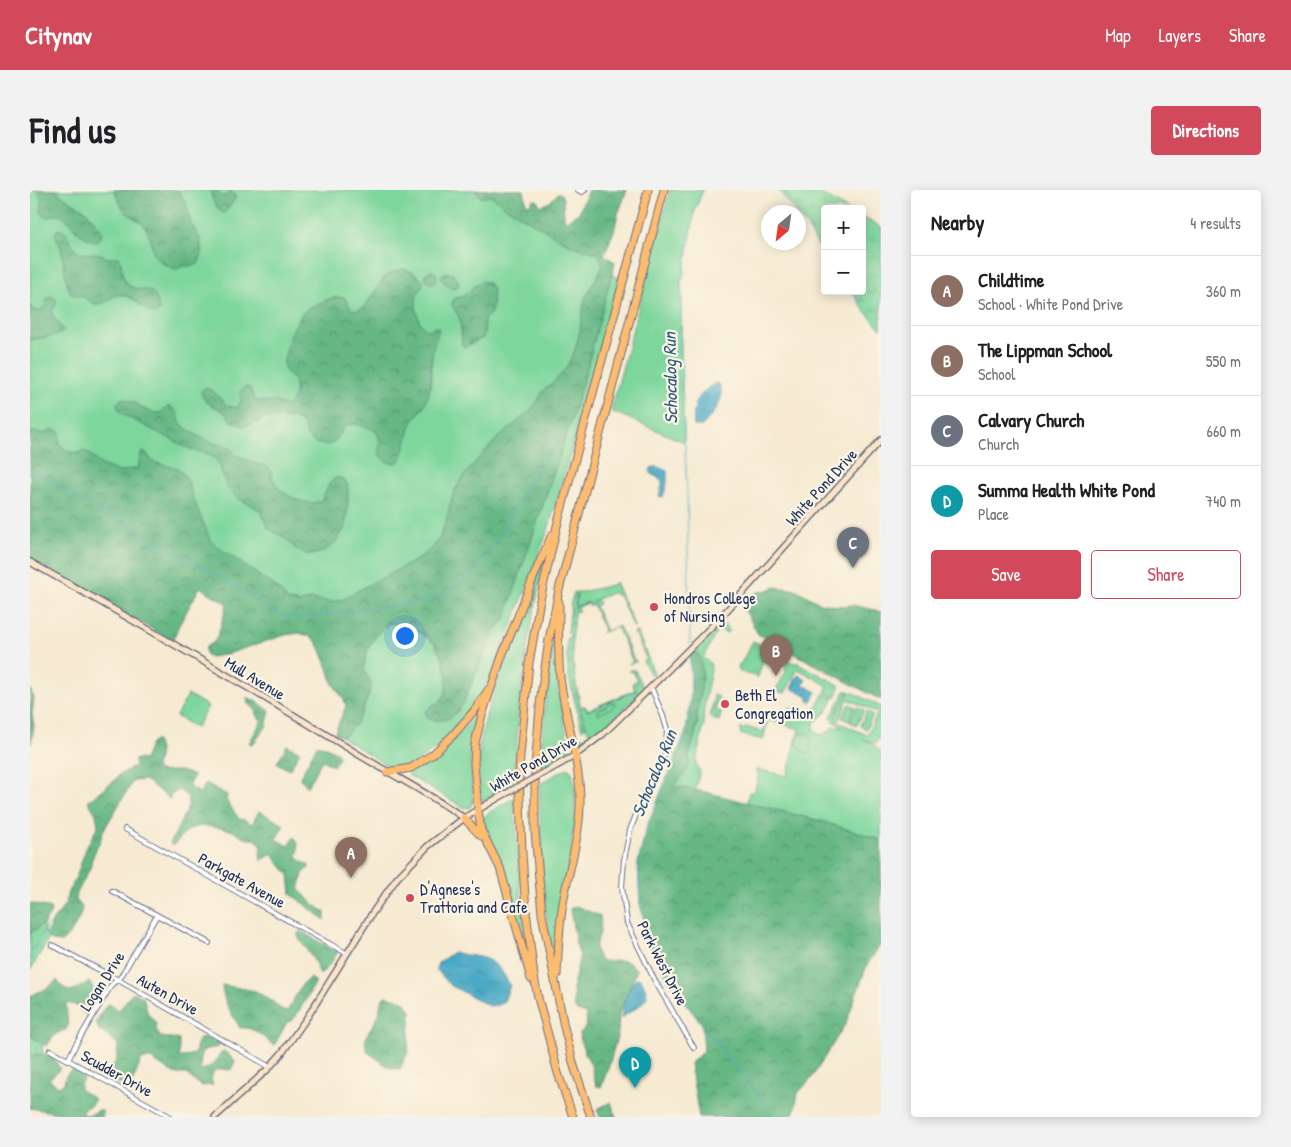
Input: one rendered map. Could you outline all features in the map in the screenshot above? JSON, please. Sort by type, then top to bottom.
[{"type":"highway","points":[[538,998],[524,888],[519,773],[529,663],[540,600],[557,526],[648,190]]},
{"type":"highway","points":[[591,1117],[574,1066],[564,1027],[542,914],[535,831],[535,768],[541,695],[550,632],[559,590],[664,190]]},
{"type":"highway","points":[[557,526],[538,566],[493,682],[475,743],[474,764],[481,830],[500,868],[558,1073],[573,1117]]},
{"type":"highway","points":[[556,985],[563,904],[580,809],[578,776],[559,665],[559,590]]},
{"type":"highway","points":[[387,772],[411,768],[433,754],[474,711],[493,682]]},
{"type":"highway","points":[[464,818],[487,844]]},
{"type":"street","name":"White Pond Drive","points":[[215,1117],[270,1067],[289,1043],[373,912],[397,878],[428,846],[464,818],[574,756],[604,734],[719,618],[881,440]]},
{"type":"street","name":"Mull Avenue","points":[[30,562],[226,675],[464,818]]},
{"type":"street","name":"Park West Drive","points":[[651,687],[664,716],[667,729],[666,751],[630,830],[624,860],[622,887],[628,923],[640,952],[694,1048]]},
{"type":"street","name":"Parkgate Avenue","points":[[125,829],[346,953]]},
{"type":"street","points":[[112,891],[209,943]]},
{"type":"street","name":"Logan Drive","points":[[68,1060],[112,984],[122,974],[157,915]]},
{"type":"street","name":"Auten Drive","points":[[52,944],[270,1067]]},
{"type":"street","name":"Scudder Drive","points":[[50,1050],[171,1117]]},
{"type":"green space","points":[[30,190],[492,190],[615,262],[612,275],[619,278],[597,362],[548,530],[509,634],[493,671],[475,705],[441,744],[409,768],[399,769],[386,765],[340,736],[344,736],[361,715],[369,695],[367,677],[363,669],[371,642],[389,623],[400,623],[417,630],[435,644],[443,660],[447,676],[446,692],[441,701],[432,706],[464,701],[490,639],[505,618],[553,474],[445,552],[366,600],[293,610],[30,454]]},
{"type":"green space","points":[[37,190],[54,190],[86,211],[102,231],[101,237],[95,242],[86,238],[60,215],[45,217],[41,212],[42,200]]},
{"type":"green space","points":[[114,190],[178,190],[186,203],[191,224],[200,238],[202,254],[198,264],[176,269],[159,260],[155,255],[143,224],[125,211]]},
{"type":"green space","points":[[211,190],[219,190],[221,196],[232,192],[236,198],[225,212],[222,213],[211,196]]},
{"type":"green space","points":[[475,190],[524,190],[526,203],[530,205],[533,199],[538,201],[540,206],[550,202],[558,193],[561,194],[564,218],[567,222],[579,213],[588,190],[627,190],[604,255],[615,262],[572,418],[505,618],[490,639],[464,701],[454,715],[450,718],[435,720],[429,719],[425,712],[444,696],[447,681],[446,673],[442,657],[435,644],[420,632],[406,625],[399,623],[388,624],[372,642],[364,666],[371,683],[369,693],[356,723],[345,734],[339,736],[335,732],[346,706],[333,684],[320,648],[316,641],[309,636],[299,633],[285,635],[228,654],[207,656],[206,647],[215,640],[227,604],[200,587],[178,627],[173,641],[30,560],[30,431],[44,433],[51,429],[58,431],[60,434],[59,443],[68,451],[77,453],[84,451],[89,453],[100,464],[119,472],[138,468],[142,452],[146,453],[153,462],[177,468],[184,474],[189,484],[209,537],[216,546],[276,587],[289,601],[299,603],[312,599],[331,602],[344,599],[418,559],[430,550],[439,539],[454,491],[464,476],[496,440],[530,411],[543,391],[566,368],[575,350],[585,298],[603,266],[599,255],[596,253],[563,241],[504,206],[492,196],[482,198]]},
{"type":"green space","points":[[670,190],[703,190],[695,210],[681,285],[684,442],[611,411]]},
{"type":"green space","points":[[779,190],[814,190],[841,205],[821,205],[821,249],[806,225],[806,205],[790,205]]},
{"type":"green space","points":[[866,219],[881,227],[881,329],[863,309],[854,295],[866,295]]},
{"type":"green space","points":[[58,229],[66,234],[74,248],[81,254],[93,253],[101,254],[107,258],[118,257],[126,283],[136,289],[150,291],[157,301],[159,311],[155,314],[150,312],[132,298],[122,295],[97,304],[73,294],[68,287],[61,248],[55,234]]},
{"type":"green space","points":[[401,269],[408,270],[423,281],[416,302],[421,324],[430,330],[435,327],[439,328],[433,350],[431,381],[426,403],[411,425],[399,461],[395,463],[383,460],[380,453],[378,435],[376,431],[369,428],[355,424],[347,425],[333,442],[322,445],[309,438],[304,424],[295,418],[266,417],[253,424],[243,426],[231,421],[224,412],[205,401],[201,392],[204,388],[213,391],[228,405],[238,407],[241,401],[241,391],[244,387],[249,387],[257,401],[276,402],[286,406],[289,404],[293,398],[295,383],[284,367],[285,355],[293,331],[303,313],[308,308],[339,297],[345,298],[351,309],[362,309],[369,302],[383,279]]},
{"type":"green space","points":[[431,271],[437,277],[431,283],[425,277]]},
{"type":"green space","points":[[447,272],[456,277],[459,283],[455,288],[449,287],[441,279],[442,275]]},
{"type":"green space","points":[[482,281],[489,283],[493,289],[492,310],[485,318],[483,338],[464,347],[462,344],[460,319],[452,304],[454,299],[463,296]]},
{"type":"green space","points":[[51,296],[56,299],[52,312],[63,330],[62,333],[30,340],[30,305],[33,310],[39,311],[44,308],[48,297]]},
{"type":"green space","points":[[121,399],[131,401],[154,413],[159,413],[169,406],[175,410],[183,426],[203,439],[227,446],[236,455],[259,465],[267,466],[276,485],[296,499],[309,503],[321,501],[331,482],[337,478],[342,479],[347,483],[348,504],[346,521],[339,538],[322,552],[308,554],[299,551],[284,537],[270,529],[259,510],[233,494],[226,484],[219,464],[212,456],[190,449],[124,415],[119,411],[117,404]]},
{"type":"green space","points":[[543,565],[520,697],[514,783],[488,799],[483,800],[480,798],[480,741],[488,709],[540,568]]},
{"type":"green space","points":[[615,582],[634,628],[619,595],[615,595],[614,592],[593,601],[594,604],[588,603],[575,607],[577,593],[612,585]]},
{"type":"green space","points":[[775,587],[797,590],[819,603],[838,606],[852,605],[881,612],[881,700],[758,634],[742,605],[748,597]]},
{"type":"green space","points":[[574,592],[577,593],[575,607],[588,602],[591,605],[594,604],[592,601],[597,599],[599,604],[595,606],[606,631],[619,626],[635,662],[629,664],[633,662],[617,627],[601,633],[604,630],[593,605],[589,606],[587,603],[577,608],[579,611],[575,611],[572,647],[580,707],[586,727],[582,730],[568,674],[567,658],[567,638],[571,636],[568,633],[571,602]]},
{"type":"green space","points":[[718,623],[724,624],[729,630],[726,633],[718,629],[703,658],[710,663],[711,671],[704,704],[704,724],[696,762],[700,771],[695,790],[672,786],[685,773],[690,763],[689,756],[698,722],[697,712],[702,683],[702,670],[694,651],[692,652]]},
{"type":"green space","points":[[556,624],[558,688],[570,753],[541,769],[546,696]]},
{"type":"green space","points":[[637,631],[655,675],[651,675],[643,661],[646,658],[635,633],[632,634]]},
{"type":"green space","points":[[753,641],[760,644],[766,650],[758,677],[738,671],[739,664]]},
{"type":"green space","points":[[766,650],[779,657],[778,663],[763,659]]},
{"type":"green space","points":[[693,651],[698,653],[702,670],[697,715],[698,722],[689,756],[690,763],[685,773],[673,786],[701,791],[824,822],[881,840],[881,944],[867,965],[846,1023],[811,1079],[798,1093],[795,1109],[791,1117],[699,1117],[690,1063],[704,1051],[702,1024],[673,988],[651,948],[640,904],[638,863],[647,826],[686,732],[691,694],[690,653]]},
{"type":"green space","points":[[786,659],[793,663],[798,663],[839,685],[836,698],[825,691],[828,686],[798,669],[785,693],[775,691],[786,672],[787,668],[781,665]]},
{"type":"green space","points":[[630,670],[635,670],[643,687],[640,693],[636,690],[611,701],[615,704],[610,709],[599,714],[597,711],[608,705],[610,701],[587,711],[585,706],[588,710],[635,690],[632,683],[637,681],[633,671],[630,672]]},
{"type":"green space","points":[[30,689],[34,698],[32,714],[34,726],[31,744],[30,744]]},
{"type":"green space","points":[[636,690],[640,693],[595,735],[581,742],[576,740],[574,736],[577,735],[583,738],[590,734],[580,708],[585,706],[587,711]]},
{"type":"green space","points":[[845,691],[854,693],[881,707],[881,735],[876,743],[863,739],[873,744],[881,752],[881,840],[824,822],[747,803],[749,792],[754,793],[759,773],[755,771],[756,769],[787,776],[799,729],[768,720],[763,740],[740,734],[741,728],[745,730],[746,727],[763,732],[766,717],[785,722],[789,708],[806,717],[808,713],[812,715],[824,693],[834,698],[827,711],[814,723],[814,730],[820,735],[829,732],[832,727],[843,728],[834,722],[831,717]],"holes":[[[848,699],[878,713],[867,735],[838,722]]]},
{"type":"green space","points":[[845,691],[849,691],[835,716],[835,723],[831,717]]},
{"type":"green space","points":[[188,695],[208,706],[196,728],[176,716]]},
{"type":"green space","points":[[714,695],[719,697],[715,710],[722,712],[719,721],[710,718]]},
{"type":"green space","points":[[247,697],[270,711],[266,727],[253,744],[249,743],[262,720],[258,718],[256,710],[248,703]]},
{"type":"green space","points":[[849,704],[855,707],[849,721],[842,718]]},
{"type":"green space","points":[[857,707],[864,710],[857,725],[850,722]]},
{"type":"green space","points":[[478,710],[470,744],[473,797],[472,805],[469,808],[463,807],[408,775],[448,745],[465,728]]},
{"type":"green space","points":[[867,711],[873,715],[866,729],[860,726]]},
{"type":"green space","points":[[802,732],[809,734],[811,738],[810,746],[812,750],[808,754],[800,749],[796,742],[799,734]]},
{"type":"green space","points":[[156,740],[159,752],[156,765],[157,771],[186,773],[194,776],[188,786],[200,793],[206,783],[227,795],[226,800],[239,819],[252,824],[259,811],[284,825],[276,839],[289,846],[294,837],[296,839],[299,848],[297,856],[302,862],[308,864],[309,868],[303,874],[299,890],[325,912],[325,920],[291,894],[289,874],[272,855],[261,861],[261,844],[255,839],[246,838],[226,829],[199,826],[186,832],[173,846],[170,844],[188,807],[188,797],[179,790],[171,795],[170,799],[145,780],[133,781],[103,831],[91,866],[77,893],[76,900],[82,907],[75,926],[62,942],[52,941],[45,935],[54,918],[65,904],[87,846],[98,826],[96,814],[88,801],[119,775],[135,766],[136,759],[144,760],[150,745]]},
{"type":"green space","points":[[287,745],[300,752],[289,770],[277,763]]},
{"type":"green space","points":[[318,745],[338,753],[339,758],[333,766],[322,760],[307,787],[300,777]]},
{"type":"green space","points":[[565,769],[569,769],[572,772],[575,789],[575,822],[554,961],[542,873],[540,784]]},
{"type":"green space","points":[[514,798],[528,956],[526,956],[503,867],[485,835],[482,819]]},
{"type":"green space","points":[[30,903],[50,908],[51,912],[43,925],[33,930],[30,935]]},
{"type":"green space","points":[[576,906],[600,916],[600,933],[596,952],[600,960],[627,961],[637,970],[619,1014],[618,1033],[601,1087],[596,1086],[591,1065],[581,1042],[580,1033],[586,1025],[586,1014],[577,1011],[574,1007],[573,986],[580,955],[576,944],[570,909]]},
{"type":"green space","points":[[43,925],[45,934],[49,938],[30,971],[30,935],[33,930]]},
{"type":"green space","points":[[300,931],[338,952],[320,975],[314,960],[298,937]]},
{"type":"green space","points":[[311,978],[316,982],[296,1016],[292,1021],[287,1022],[274,1046],[254,1031],[240,1028],[228,1008],[222,991],[222,985],[256,991],[281,1009],[287,1011],[300,988]]},
{"type":"green space","points":[[57,980],[61,986],[69,991],[89,982],[97,999],[89,1015],[85,1015],[75,1005],[66,1004],[68,1026],[66,1030],[55,1036],[47,1046],[30,1034],[30,997],[47,989]]},
{"type":"green space","points":[[134,992],[143,997],[148,1014],[156,1023],[156,1029],[160,1037],[179,1040],[179,1057],[195,1053],[198,1040],[204,1037],[217,1043],[219,1047],[201,1052],[200,1070],[212,1065],[224,1051],[235,1061],[231,1070],[221,1069],[214,1071],[211,1079],[213,1085],[201,1086],[186,1074],[174,1074],[151,1059],[142,1059],[128,1089],[110,1078],[102,1070],[112,1066],[116,1061],[118,1044],[99,1030],[96,1022],[104,1008],[109,1004],[118,1010]]},
{"type":"green space","points":[[386,996],[404,1001],[411,1011],[408,1052],[400,1069],[386,1065],[369,1053],[365,1043],[368,1033],[379,1013],[381,1001]]},
{"type":"green space","points":[[30,1035],[42,1044],[43,1054],[30,1056]]},
{"type":"green space","points":[[52,1055],[60,1069],[49,1079],[58,1086],[64,1084],[66,1075],[73,1069],[79,1071],[84,1078],[80,1084],[80,1090],[95,1099],[91,1105],[83,1109],[82,1115],[102,1110],[102,1117],[65,1117],[63,1114],[30,1108],[30,1056]]},
{"type":"green space","points":[[611,1102],[616,1117],[600,1117],[597,1109]]},
{"type":"water","points":[[716,383],[719,384],[721,390],[720,401],[717,407],[702,426],[694,426],[694,412],[697,401],[704,391]]},
{"type":"water","points":[[654,467],[667,471],[667,484],[663,497],[659,496],[662,480],[651,474],[650,471]]},
{"type":"water","points":[[798,675],[806,679],[803,685],[817,692],[811,702],[808,701],[808,697],[791,688]]},
{"type":"water","points":[[454,952],[486,959],[497,967],[504,974],[510,986],[504,1001],[498,1005],[489,1006],[450,985],[436,969],[438,963]]},
{"type":"water","points":[[637,978],[642,980],[647,993],[646,999],[621,1018],[626,995]]},
{"type":"waterway","name":"Schocalog Run","points":[[690,644],[687,495],[680,335],[682,296],[680,283],[684,273],[695,210],[703,190]]},
{"type":"waterway","points":[[779,190],[790,205]]},
{"type":"waterway","points":[[806,225],[822,250]]},
{"type":"waterway","points":[[854,295],[863,309],[881,329]]},
{"type":"waterway","points":[[30,469],[222,578],[279,615],[302,618],[416,602],[445,594],[461,583],[479,565],[505,528],[516,506],[557,439]]},
{"type":"waterway","name":"Schocalog Run","points":[[690,651],[691,694],[686,732],[647,826],[638,863],[640,904],[651,948],[673,988],[756,1091],[773,1117]]},
{"type":"waterway","points":[[30,955],[47,925]]},
{"type":"place","name":"Calvary Church","points":[[853,568]]},
{"type":"place","name":"Hondros College of Nursing","points":[[654,607]]},
{"type":"place","name":"The Lippman School","points":[[776,676]]},
{"type":"place","name":"Beth El Congregation","points":[[725,704]]},
{"type":"place","name":"Childtime","points":[[351,878]]},
{"type":"place","name":"D'Agnese's Trattoria and Cafe","points":[[410,898]]},
{"type":"place","name":"Summa Health White Pond","points":[[635,1088]]}]
